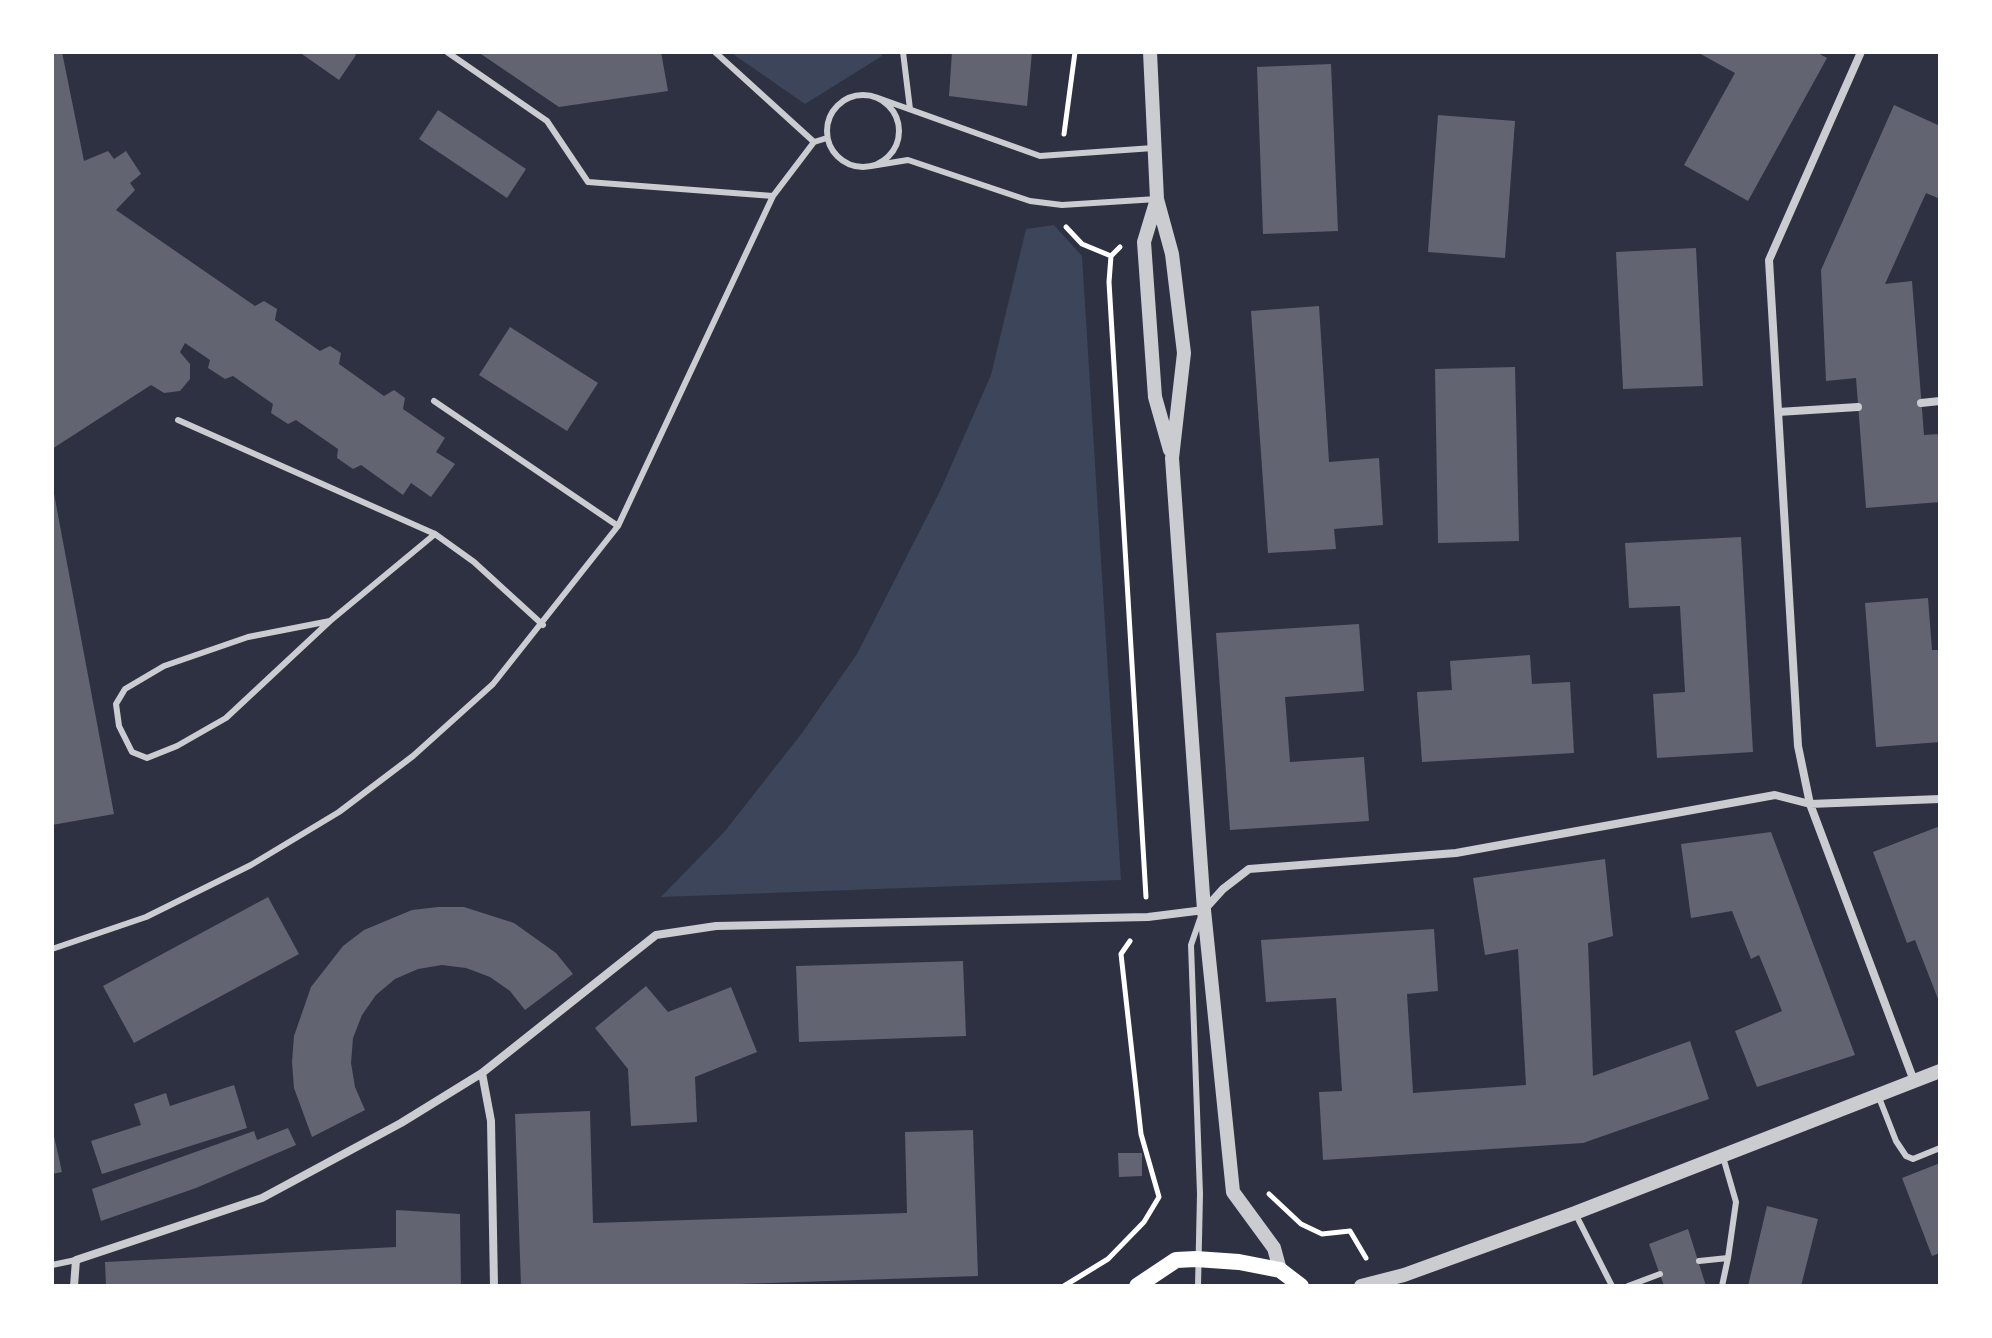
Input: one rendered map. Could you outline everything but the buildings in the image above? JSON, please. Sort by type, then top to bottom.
[{"type":"main road","points":[[1137,1286],[1176,1260],[1196,1259],[1239,1262],[1280,1270],[1301,1286]]},
{"type":"street","points":[[1150,52],[1157,199],[1172,254],[1184,353],[1172,458],[1204,910],[1233,1192],[1274,1248],[1280,1270]]},
{"type":"street","points":[[1861,52],[1769,260],[1798,746],[1810,804],[1914,1081]]},
{"type":"street","points":[[1157,199],[1144,242],[1155,397],[1172,458]]},
{"type":"street","points":[[1921,403],[1940,401]]},
{"type":"street","points":[[1778,412],[1858,407]]},
{"type":"street","points":[[74,1286],[76,1260],[262,1198],[401,1123],[482,1073],[656,935],[716,926],[1148,917],[1204,910],[1223,889],[1249,869],[1456,853],[1775,795],[1810,804],[1940,799]]},
{"type":"street","points":[[1361,1286],[1575,1213],[1940,1071]]},
{"type":"street","points":[[482,1073],[491,1121],[494,1286]]},
{"type":"lane","points":[[447,52],[547,121],[588,182],[773,196]]},
{"type":"lane","points":[[715,52],[814,142]]},
{"type":"lane","points":[[903,52],[910,109]]},
{"type":"lane","points":[[1153,148],[1061,157],[1040,156],[878,98],[856,95],[836,107],[830,116],[827,138],[839,158],[859,167],[908,160],[1030,201],[1062,205],[1157,199]]},
{"type":"lane","points":[[871,166],[890,155],[899,135],[895,113],[878,98]]},
{"type":"lane","points":[[52,949],[146,917],[251,865],[339,812],[413,756],[470,704],[543,625],[618,526],[773,196],[814,142],[827,138]]},
{"type":"lane","points":[[434,401],[618,526]]},
{"type":"lane","points":[[178,420],[435,534],[474,562],[543,625]]},
{"type":"lane","points":[[330,621],[248,637],[164,666],[125,689],[116,704],[119,726],[132,752],[147,758],[226,718],[330,621],[435,534]]},
{"type":"lane","points":[[1198,1286],[1196,1259],[1200,1194],[1191,945],[1204,910]]},
{"type":"lane","points":[[1878,1095],[1896,1141],[1906,1156],[1913,1159],[1940,1148]]},
{"type":"lane","points":[[1722,1286],[1736,1202],[1723,1157]]},
{"type":"lane","points":[[1575,1213],[1612,1286]]},
{"type":"lane","points":[[1699,1261],[1728,1258]]},
{"type":"lane","points":[[52,1265],[76,1260]]},
{"type":"lane","points":[[1628,1286],[1660,1274]]},
{"type":"path","points":[[1064,1286],[1108,1259],[1144,1222],[1159,1197],[1141,1134],[1121,954],[1148,917],[1109,282]]},
{"type":"path","points":[[1266,1191],[1301,1224],[1322,1234],[1350,1231],[1380,1282]]},
{"type":"shaded area","points":[[730,52],[881,52],[882,56],[805,104]]},
{"type":"shaded area","points":[[1054,225],[1082,256],[1121,880],[661,897],[725,831],[802,733],[857,654],[940,491],[991,375],[1026,229]]}]
